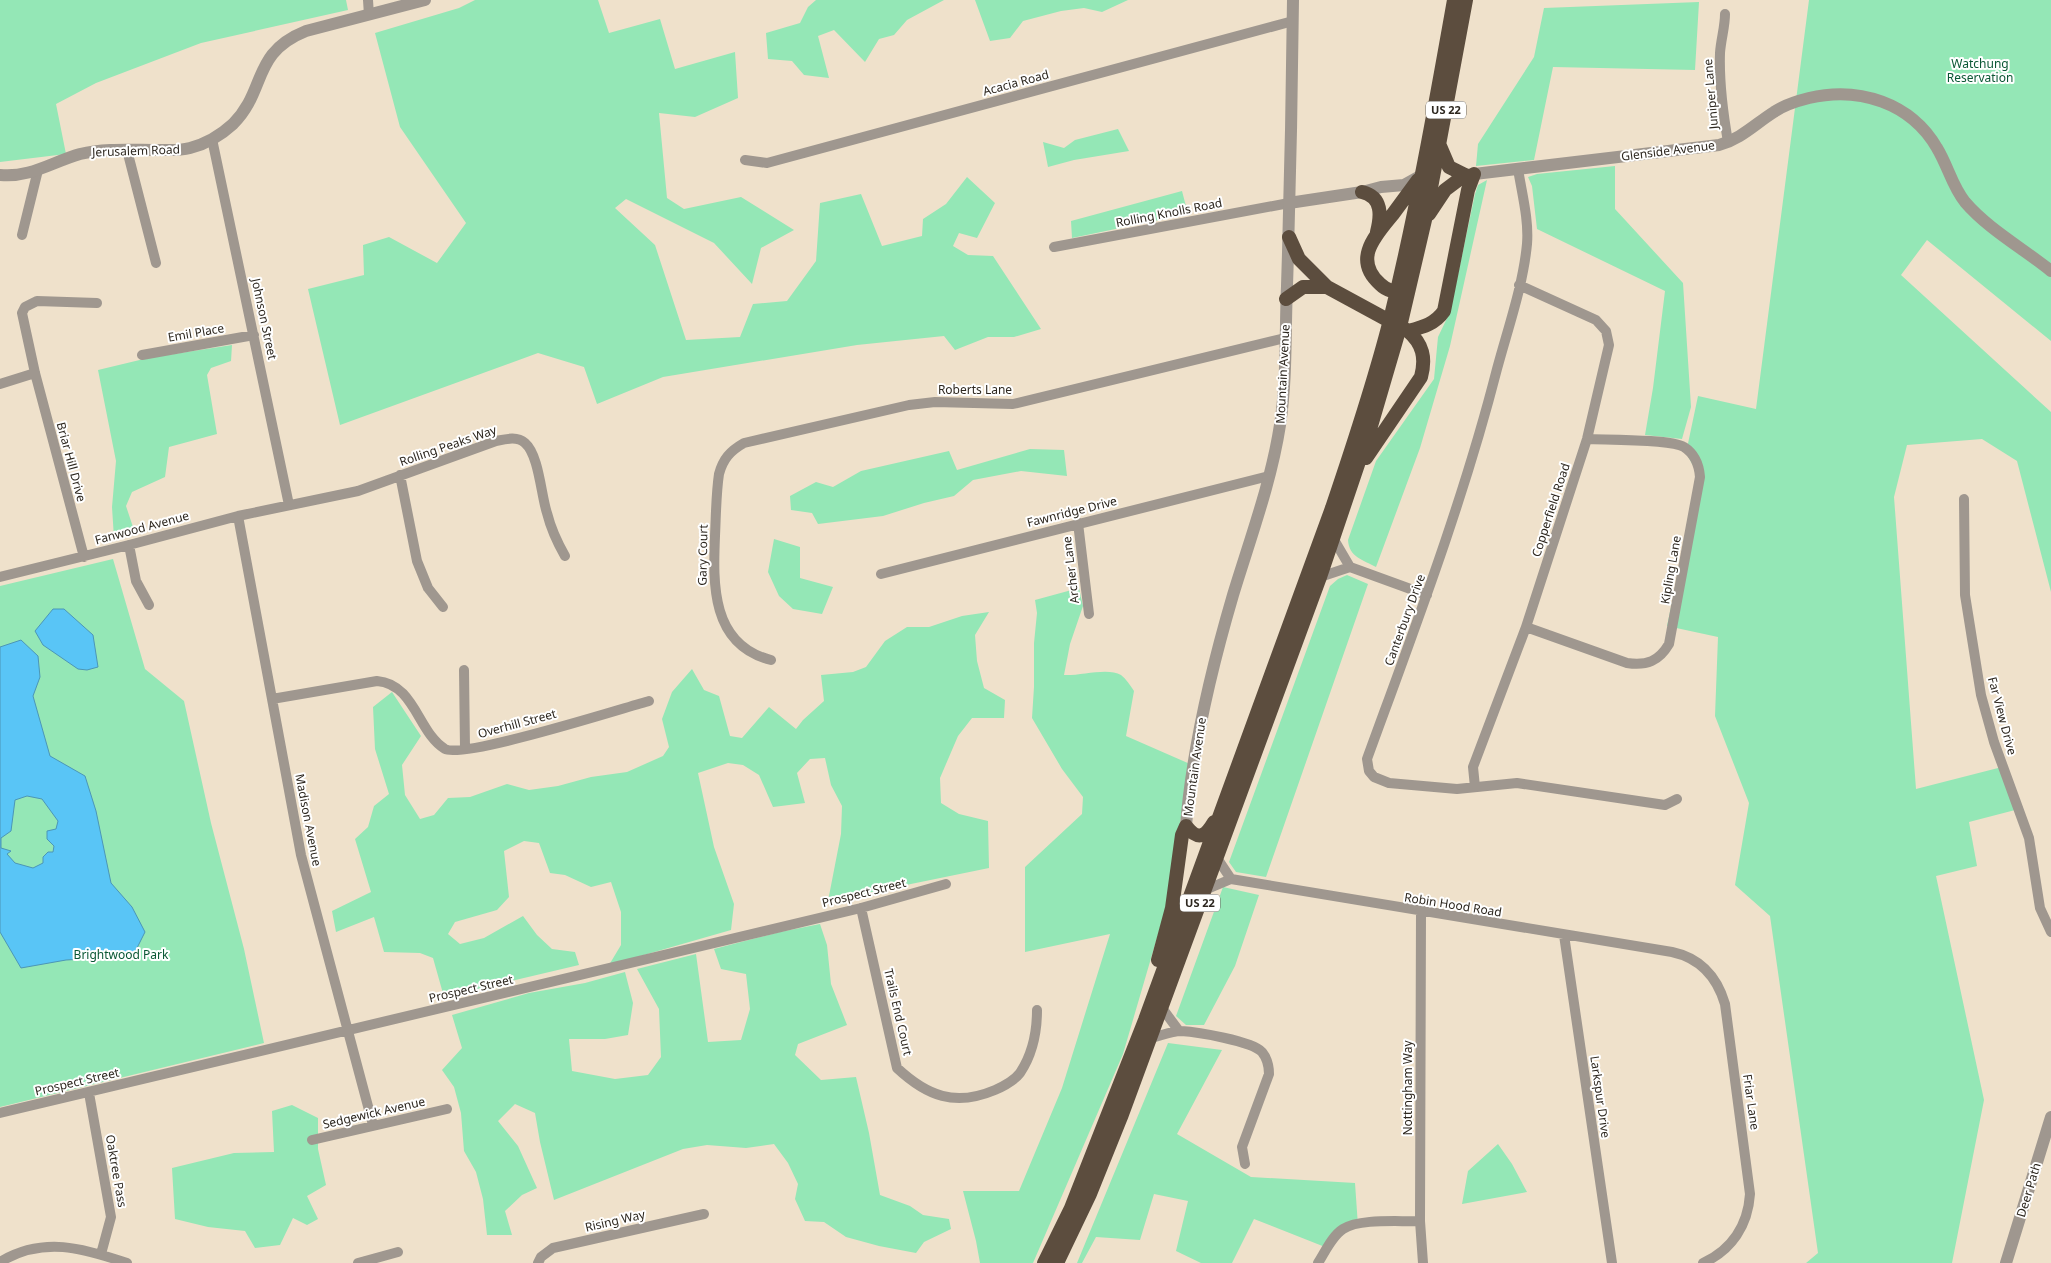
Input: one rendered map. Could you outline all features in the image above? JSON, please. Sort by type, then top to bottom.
[{"type":"highway","name":"US 22","points":[[1044,1263],[1071,1208],[1145,1020],[1332,508],[1356,436],[1399,326],[1396,292],[1422,175],[1454,0]]},
{"type":"highway","name":"US 22","points":[[1057,1263],[1090,1194],[1151,1038],[1358,468],[1411,282],[1425,220],[1466,0]]},
{"type":"highway","points":[[1439,144],[1449,167],[1470,175]]},
{"type":"highway","points":[[1411,282],[1404,290],[1396,292],[1384,287],[1371,273],[1367,256],[1370,245],[1376,235],[1422,175]]},
{"type":"highway","points":[[1425,220],[1445,190],[1454,182],[1470,175]]},
{"type":"highway","points":[[1399,326],[1430,324],[1444,311],[1470,175]]},
{"type":"highway","points":[[1362,192],[1372,196],[1380,207],[1381,213],[1376,235]]},
{"type":"highway","points":[[1289,237],[1299,259],[1327,287],[1399,326],[1417,339],[1423,353],[1424,366],[1421,377],[1358,468]]},
{"type":"highway","points":[[1286,299],[1304,286],[1327,287]]},
{"type":"highway","points":[[1145,1020],[1172,908],[1182,835],[1186,826],[1193,834],[1203,835],[1209,830],[1220,814]]},
{"type":"street","points":[[368,0],[370,15]]},
{"type":"street","name":"Jerusalem Road","points":[[0,175],[22,175],[80,154],[126,150],[182,150],[201,145],[227,130],[240,115],[251,98],[263,67],[273,53],[285,42],[306,31],[426,0]]},
{"type":"street","name":"Mountain Avenue","points":[[1186,826],[1206,698],[1218,647],[1269,476],[1280,425],[1284,390],[1289,237],[1293,0]]},
{"type":"street","name":"Juniper Lane","points":[[1725,14],[1725,28],[1720,55],[1723,109],[1728,142]]},
{"type":"street","name":"Acacia Road","points":[[746,160],[766,163],[1293,21]]},
{"type":"street","name":"Glenside Avenue","points":[[1470,175],[1728,142],[1741,136],[1773,112],[1791,103],[1833,94],[1853,94],[1887,103],[1916,122],[1931,139],[1943,159],[1957,191],[1972,210],[2051,272]]},
{"type":"street","name":"Johnson Street","points":[[212,139],[289,505]]},
{"type":"street","points":[[126,150],[156,263]]},
{"type":"street","name":"Canterbury Drive","points":[[1518,169],[1527,232],[1525,258],[1519,285],[1479,438],[1427,595],[1367,759],[1367,764],[1374,777],[1389,783],[1437,789],[1517,783],[1665,805],[1677,799]]},
{"type":"street","points":[[22,236],[38,170]]},
{"type":"street","points":[[1289,203],[1362,192],[1381,187],[1404,185],[1422,175]]},
{"type":"street","name":"Rolling Knolls Road","points":[[1054,247],[1289,203]]},
{"type":"street","name":"Copperfield Road","points":[[1475,787],[1473,767],[1526,627],[1587,438],[1610,345],[1606,331],[1590,316],[1519,285]]},
{"type":"street","name":"Briar Hill Drive","points":[[84,557],[22,318],[25,307],[37,302],[97,302]]},
{"type":"street","name":"Emil Place","points":[[142,355],[254,335]]},
{"type":"street","name":"Roberts Lane","points":[[726,457],[744,443],[909,405],[935,402],[1013,404],[1285,338]]},
{"type":"street","points":[[0,384],[35,374]]},
{"type":"street","name":"Rolling Peaks Way","points":[[289,505],[358,491],[496,441],[516,438],[524,442],[534,455],[546,511],[554,536],[565,556]]},
{"type":"street","name":"Kipling Lane","points":[[1526,627],[1627,664],[1645,664],[1658,658],[1669,644],[1700,476],[1698,463],[1685,448],[1672,443],[1587,438]]},
{"type":"street","name":"Gary Court","points":[[726,457],[722,464],[718,485],[714,572],[716,602],[723,620],[741,644],[759,657],[771,660]]},
{"type":"street","points":[[400,475],[417,561],[428,588],[443,607]]},
{"type":"street","name":"Fawnridge Drive","points":[[881,574],[1269,476]]},
{"type":"street","name":"Far View Drive","points":[[1964,498],[1965,595],[1981,695],[1994,742],[2029,838],[2040,908],[2051,932]]},
{"type":"street","name":"Fanwood Avenue","points":[[1,577],[238,516],[289,505]]},
{"type":"street","name":"Madison Avenue","points":[[238,516],[301,856],[374,1125]]},
{"type":"street","name":"Archer Lane","points":[[1078,523],[1089,614]]},
{"type":"street","points":[[1333,538],[1350,567]]},
{"type":"street","points":[[129,545],[136,581],[149,605]]},
{"type":"street","points":[[1320,577],[1350,567],[1427,595]]},
{"type":"street","points":[[464,670],[465,749]]},
{"type":"street","name":"Overhill Street","points":[[272,699],[376,681],[387,682],[398,689],[445,749],[453,751],[487,747],[649,701]]},
{"type":"street","points":[[1205,890],[1231,879],[1217,858]]},
{"type":"street","name":"Robin Hood Road","points":[[1231,879],[1421,912],[1672,952]]},
{"type":"street","name":"Prospect Street","points":[[0,1113],[861,908],[946,884]]},
{"type":"street","name":"Trails End Court","points":[[861,908],[897,1068],[925,1090],[941,1097],[964,1099],[986,1094],[1006,1086],[1020,1074],[1028,1056],[1037,1030],[1037,1010]]},
{"type":"street","name":"Nottingham Way","points":[[1421,912],[1420,1221],[1423,1263]]},
{"type":"street","name":"Larkspur Drive","points":[[1564,935],[1612,1263]]},
{"type":"street","name":"Friar Lane","points":[[1672,952],[1696,961],[1711,974],[1721,991],[1725,1004],[1749,1187],[1748,1210],[1740,1232],[1725,1250],[1704,1263]]},
{"type":"street","points":[[1162,1008],[1179,1031]]},
{"type":"street","points":[[1151,1038],[1179,1031],[1245,1042],[1262,1052],[1266,1059],[1269,1074],[1242,1146],[1245,1164]]},
{"type":"street","name":"Oaktree Pass","points":[[89,1093],[111,1217],[101,1254]]},
{"type":"street","name":"Sedgewick Avenue","points":[[312,1140],[444,1110]]},
{"type":"street","name":"Deer Path","points":[[2006,1263],[2051,1117]]},
{"type":"street","name":"Rising Way","points":[[538,1263],[541,1257],[553,1248],[704,1214]]},
{"type":"street","points":[[1318,1263],[1342,1229],[1355,1224],[1420,1221]]},
{"type":"street","points":[[0,1262],[26,1251],[50,1246],[75,1247],[127,1263]]},
{"type":"street","points":[[358,1263],[398,1252]]},
{"type":"green space","points":[[0,0],[346,0],[348,10],[201,43],[96,83],[56,104],[66,154],[0,162]]},
{"type":"green space","points":[[475,0],[598,0],[609,33],[660,19],[675,69],[735,52],[738,98],[695,117],[659,113],[667,198],[684,209],[741,197],[794,230],[761,248],[752,284],[714,243],[626,199],[615,208],[655,245],[686,340],[740,337],[753,304],[787,301],[816,261],[820,203],[861,194],[882,246],[922,236],[923,219],[946,204],[967,177],[995,203],[977,238],[959,233],[953,246],[968,255],[993,256],[1041,329],[1014,337],[988,337],[955,350],[944,336],[857,345],[663,377],[597,404],[584,367],[538,353],[340,425],[308,289],[364,275],[363,245],[389,237],[437,263],[466,223],[400,127],[375,33],[459,8]]},
{"type":"green space","points":[[816,0],[944,0],[907,20],[894,35],[879,39],[865,62],[834,30],[818,36],[829,78],[804,75],[792,61],[768,59],[766,33],[800,23],[808,7]]},
{"type":"green space","points":[[975,0],[1128,0],[1102,12],[1084,8],[1061,11],[1023,21],[1010,38],[990,41]]},
{"type":"green space","name":"Watchung Reservation","points":[[1809,0],[2051,0],[2051,341],[1927,240],[1901,275],[2051,412],[2051,592],[2017,461],[1982,439],[1907,445],[1894,497],[1916,789],[2002,767],[2019,809],[1969,822],[1977,866],[1936,876],[1984,1100],[1952,1263],[1806,1263],[1818,1253],[1770,916],[1735,885],[1749,803],[1715,716],[1718,637],[1667,626],[1699,476],[1686,453],[1698,396],[1756,409]]},
{"type":"green space","points":[[1699,2],[1695,70],[1553,67],[1534,160],[1476,166],[1478,144],[1534,57],[1544,8]]},
{"type":"green space","points":[[1118,129],[1129,151],[1074,160],[1048,167],[1043,142],[1064,148],[1075,140]]},
{"type":"green space","points":[[1615,166],[1615,209],[1683,283],[1691,407],[1682,439],[1645,435],[1665,291],[1537,229],[1532,186],[1528,177],[1537,174]]},
{"type":"green space","points":[[1487,180],[1450,346],[1420,448],[1376,567],[1354,554],[1348,540],[1376,461],[1434,379],[1438,337],[1450,312],[1475,194],[1478,185]]},
{"type":"green space","points":[[1182,191],[1188,214],[1072,238],[1071,221]]},
{"type":"green space","points":[[232,345],[231,361],[211,368],[207,375],[217,434],[169,447],[165,477],[132,492],[126,506],[135,533],[114,538],[112,507],[116,461],[98,370],[148,358]]},
{"type":"green space","points":[[1030,449],[1064,450],[1067,476],[1021,471],[973,480],[954,496],[883,516],[818,524],[812,513],[791,510],[790,496],[816,482],[833,487],[861,471],[949,451],[957,470]]},
{"type":"green space","points":[[774,539],[800,547],[800,578],[833,587],[822,614],[793,609],[779,596],[768,572]]},
{"type":"green space","name":"Brightwood Park","points":[[113,559],[145,669],[184,701],[211,823],[244,949],[264,1043],[0,1107],[0,586]]},
{"type":"green space","points":[[1347,575],[1368,584],[1266,877],[1236,872],[1229,862],[1330,586],[1338,579]]},
{"type":"green space","points":[[1079,588],[1083,606],[1070,644],[1064,675],[1109,672],[1121,675],[1134,691],[1126,736],[1190,764],[1166,907],[1123,1054],[1033,1263],[980,1263],[963,1191],[1019,1191],[1062,1088],[1110,934],[1025,952],[1025,867],[1082,814],[1083,797],[1062,769],[1032,718],[1034,643],[1037,613],[1035,600]]},
{"type":"green space","points":[[989,612],[975,635],[977,661],[984,688],[1005,700],[1004,718],[972,718],[958,736],[940,778],[941,803],[959,814],[988,821],[989,868],[828,901],[841,834],[842,806],[831,785],[825,758],[810,759],[797,773],[805,803],[773,807],[759,775],[743,765],[728,763],[698,773],[714,847],[734,904],[731,930],[609,965],[621,945],[621,912],[611,882],[591,887],[565,875],[550,873],[539,843],[524,841],[504,851],[509,897],[497,910],[455,922],[448,934],[460,944],[484,938],[523,916],[537,935],[552,949],[575,952],[579,965],[444,997],[433,958],[420,953],[384,952],[374,917],[336,932],[332,911],[371,892],[355,839],[368,827],[374,806],[389,794],[375,749],[373,707],[392,692],[421,736],[402,765],[405,795],[420,819],[434,815],[448,798],[470,797],[507,784],[529,790],[558,786],[591,777],[627,772],[663,756],[669,747],[662,719],[672,692],[692,669],[704,690],[719,696],[730,736],[742,738],[769,707],[796,729],[824,701],[821,675],[853,672],[866,667],[885,641],[907,627],[929,627],[962,616]]},
{"type":"green space","points":[[1223,887],[1259,895],[1235,966],[1204,1025],[1186,1025],[1176,1016]]},
{"type":"green space","points":[[820,924],[827,945],[831,984],[847,1025],[798,1044],[795,1055],[821,1080],[856,1077],[869,1133],[880,1195],[910,1206],[923,1215],[949,1219],[951,1229],[924,1242],[916,1253],[846,1237],[824,1222],[805,1221],[795,1199],[798,1184],[788,1163],[774,1144],[746,1148],[707,1145],[683,1149],[554,1200],[535,1113],[515,1104],[498,1121],[518,1146],[537,1188],[522,1195],[505,1211],[512,1235],[487,1235],[483,1199],[476,1172],[464,1151],[461,1113],[454,1087],[442,1070],[462,1048],[452,1015],[529,993],[585,983],[625,972],[633,1003],[628,1035],[605,1039],[569,1039],[572,1071],[615,1079],[648,1075],[661,1057],[659,1009],[637,969],[696,954],[708,1042],[741,1040],[750,1009],[746,974],[721,969],[714,949]]},
{"type":"green space","points":[[1168,1043],[1222,1050],[1177,1134],[1251,1177],[1355,1183],[1358,1226],[1340,1232],[1325,1247],[1254,1219],[1232,1263],[1201,1263],[1176,1251],[1188,1201],[1154,1194],[1140,1240],[1096,1237],[1082,1263],[1077,1263]]},
{"type":"green space","points":[[292,1105],[318,1118],[318,1149],[326,1185],[307,1196],[318,1219],[307,1225],[293,1218],[280,1245],[255,1248],[245,1231],[208,1227],[175,1219],[172,1168],[234,1153],[274,1152],[272,1111]]},
{"type":"green space","points":[[1498,1144],[1512,1164],[1527,1192],[1462,1204],[1468,1171]]},
{"type":"water","points":[[53,609],[64,609],[93,635],[98,667],[87,670],[78,669],[43,645],[35,631]]},
{"type":"water","points":[[21,640],[38,656],[40,677],[33,696],[50,756],[85,776],[96,811],[111,883],[132,907],[145,932],[133,956],[66,960],[21,968],[0,932],[0,647]],"holes":[[[27,796],[42,799],[58,821],[56,829],[47,831],[47,839],[54,846],[53,852],[48,852],[43,857],[43,863],[33,868],[15,863],[7,854],[11,851],[1,848],[1,838],[11,831],[15,800]]]}]
